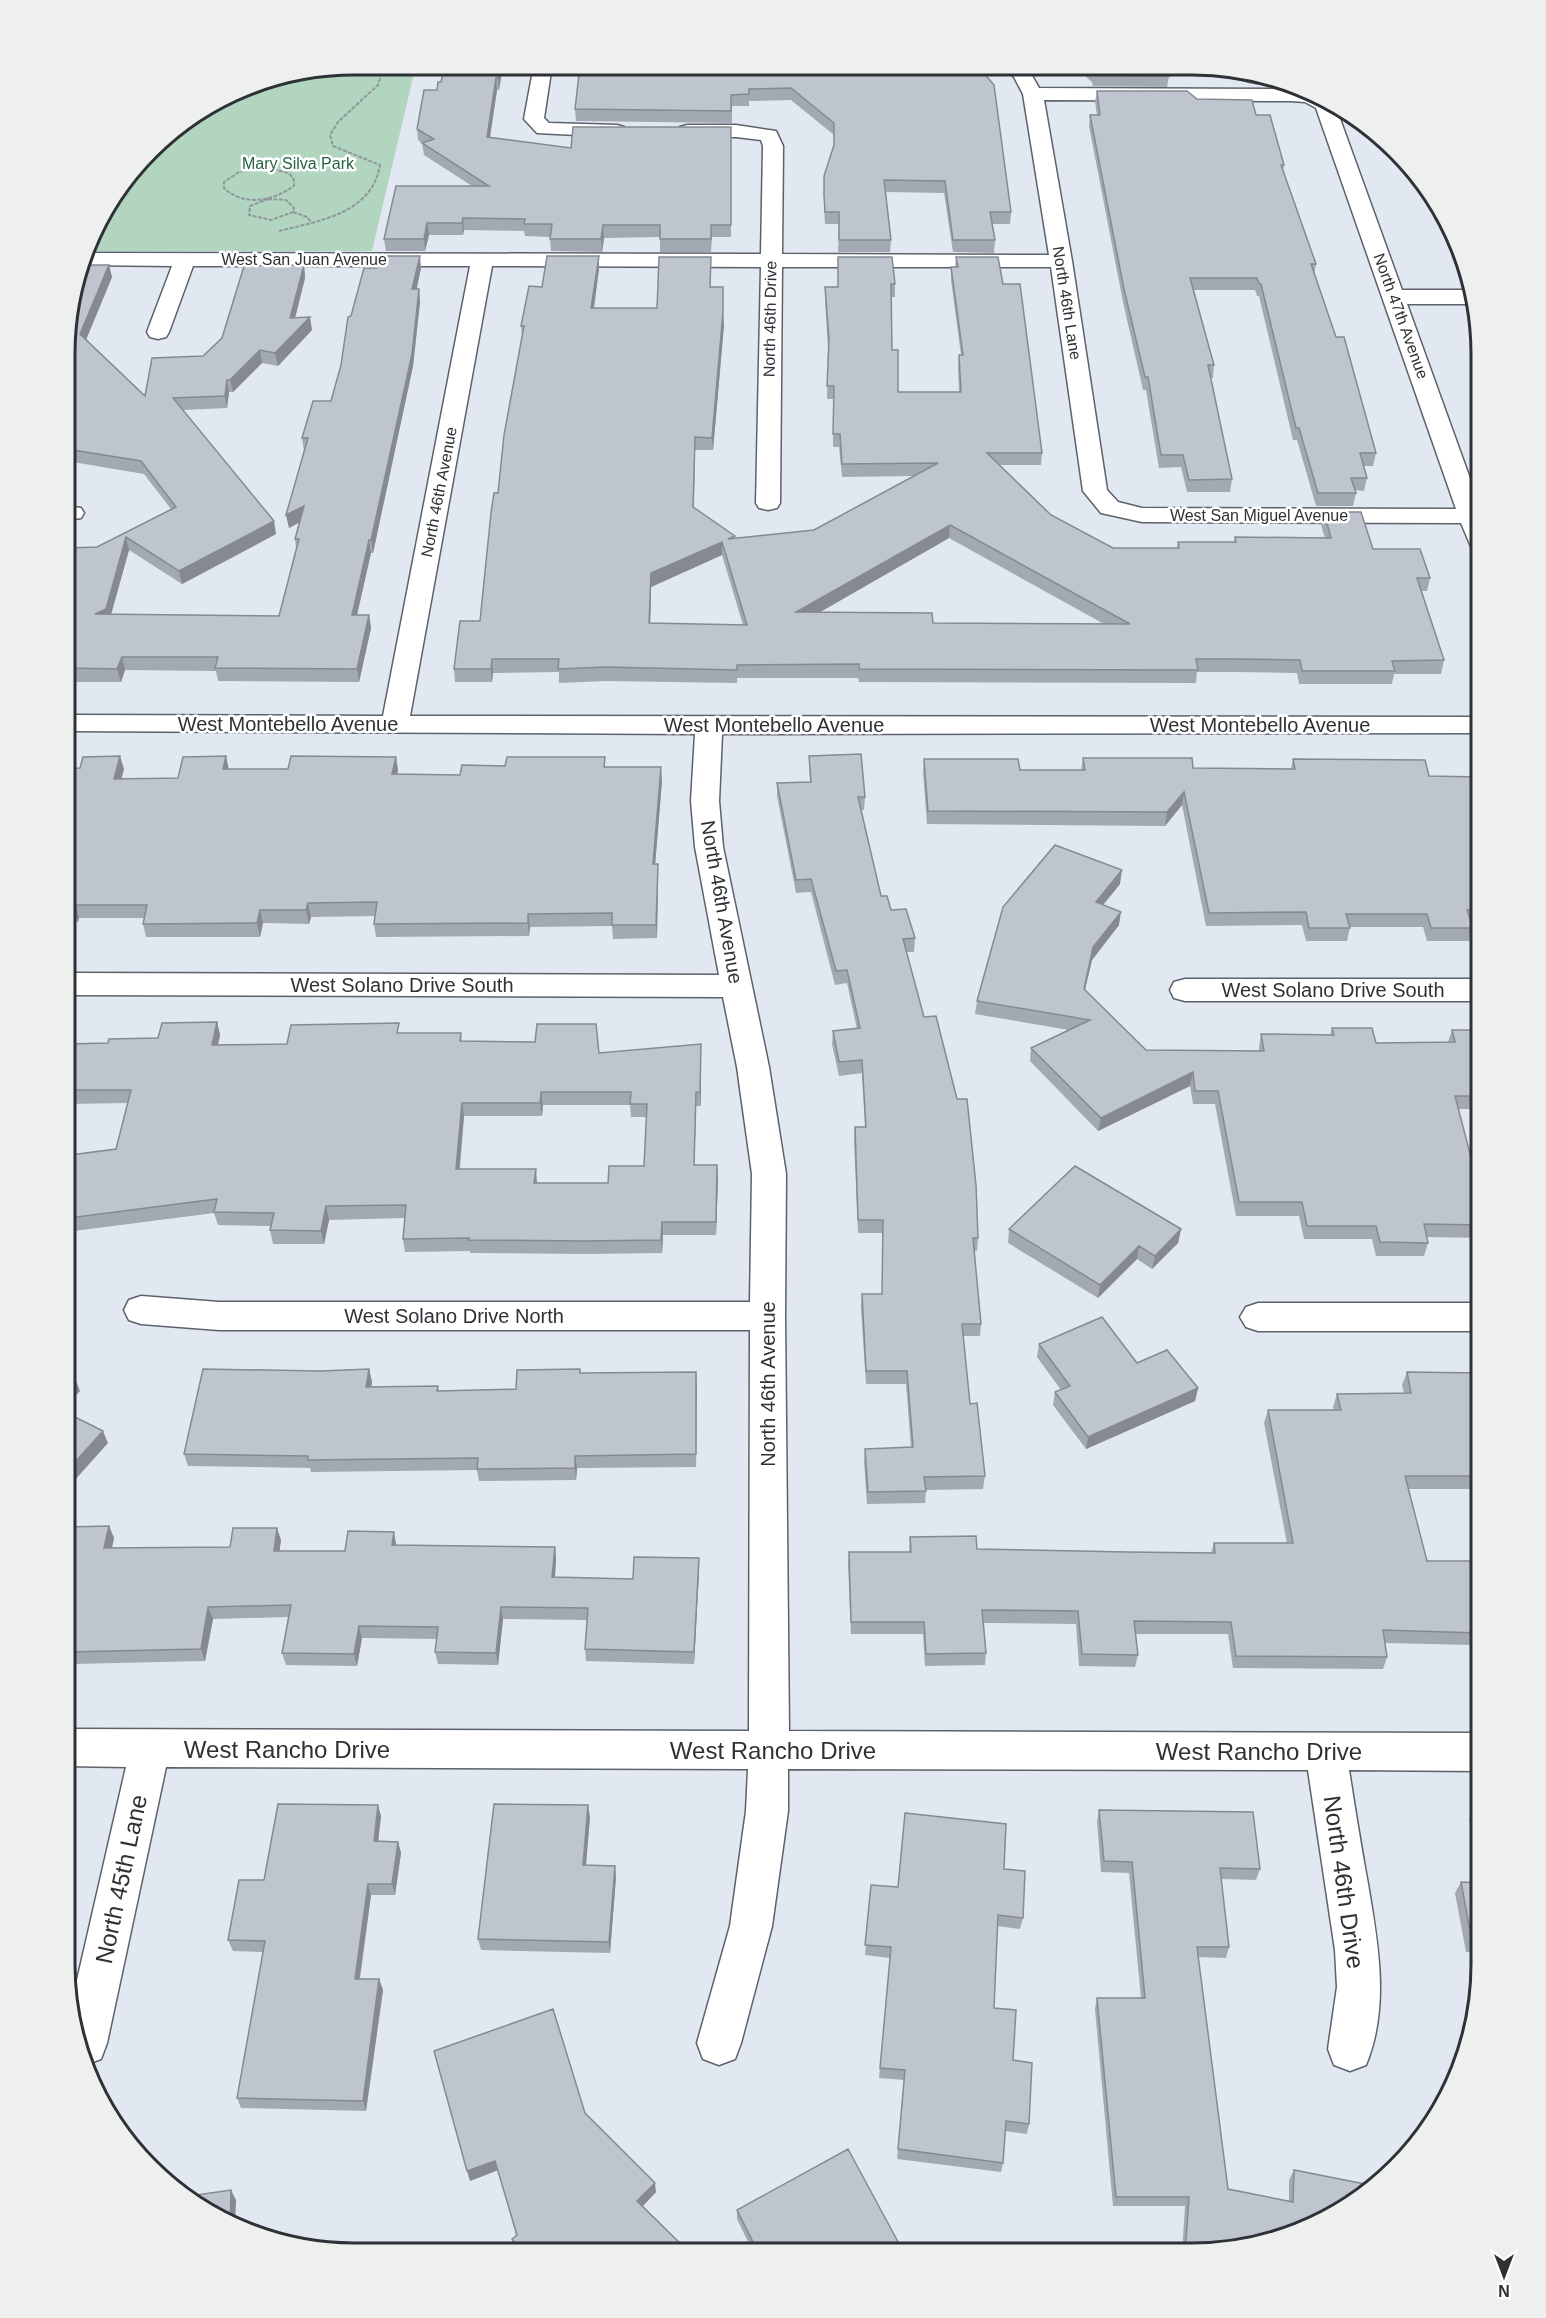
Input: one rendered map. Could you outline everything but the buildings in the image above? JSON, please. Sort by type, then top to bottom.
[{"type":"street","points":[[541,75],[534,119],[544,129],[574,132],[632,131]]},
{"type":"street","points":[[1023,75],[1033,94]]},
{"type":"street","name":"North 47th Avenue","points":[[1033,94],[1279,94],[1299,96]]},
{"type":"street","name":"North 46th Lane","points":[[1033,94],[1061,261],[1095,491],[1110,508]]},
{"type":"street","name":"North 47th Avenue","points":[[1327,110],[1471,503]]},
{"type":"street","name":"North 46th Drive","points":[[667,131],[736,131],[769,135],[773,146],[768,503]]},
{"type":"street","name":"West San Juan Avenue","points":[[92,259],[1061,261]]},
{"type":"street","points":[[158,332],[185,259]]},
{"type":"street","name":"North 46th Avenue","points":[[395,725],[482,260]]},
{"type":"street","points":[[1394,297],[1465,297]]},
{"type":"street","name":"West San Miguel Avenue","points":[[1110,508],[1142,515],[1471,516]]},
{"type":"street","name":"West Montebello Avenue","points":[[75,723],[709,726],[1471,725]]},
{"type":"street","name":"North 46th Avenue","points":[[709,726],[705,801],[708,846],[753,1067],[769,1174],[767,1811],[751,1926],[719,2043]]},
{"type":"street","name":"West Solano Drive South","points":[[75,984],[737,986]]},
{"type":"street","name":"West Solano Drive South","points":[[1185,990],[1471,990]]},
{"type":"street","name":"West Solano Drive North","points":[[141,1310],[219,1316],[767,1316]]},
{"type":"street","points":[[1258,1317],[1471,1317]]},
{"type":"street","name":"West Rancho Drive","points":[[75,1749],[1471,1752]]},
{"type":"street","name":"North 45th Lane","points":[[86,2039],[150,1749]]},
{"type":"street","name":"North 46th Drive","points":[[1324,1751],[1357,1950],[1359,1987],[1350,2049]]},
{"type":"path","points":[[269,259],[279,230],[337,217],[363,197],[380,174],[381,165],[368,159],[347,155],[333,146],[330,135],[338,122],[378,85],[381,75]]},
{"type":"path","points":[[293,212],[294,208],[287,200],[268,199],[240,198],[228,193],[224,188],[224,182],[236,173],[250,169],[275,168],[292,175],[295,180],[294,186],[279,196],[268,199],[250,206],[249,215],[258,219],[274,219],[293,212],[307,217],[312,223]]},
{"type":"green space","name":"Mary Silva Park","points":[[354,75],[414,75],[372,251],[95,251],[112,215],[144,170],[170,144],[215,112],[247,96],[300,80]]},
{"type":"water","points":[[1232,78],[1263,85],[1253,84]]}]
